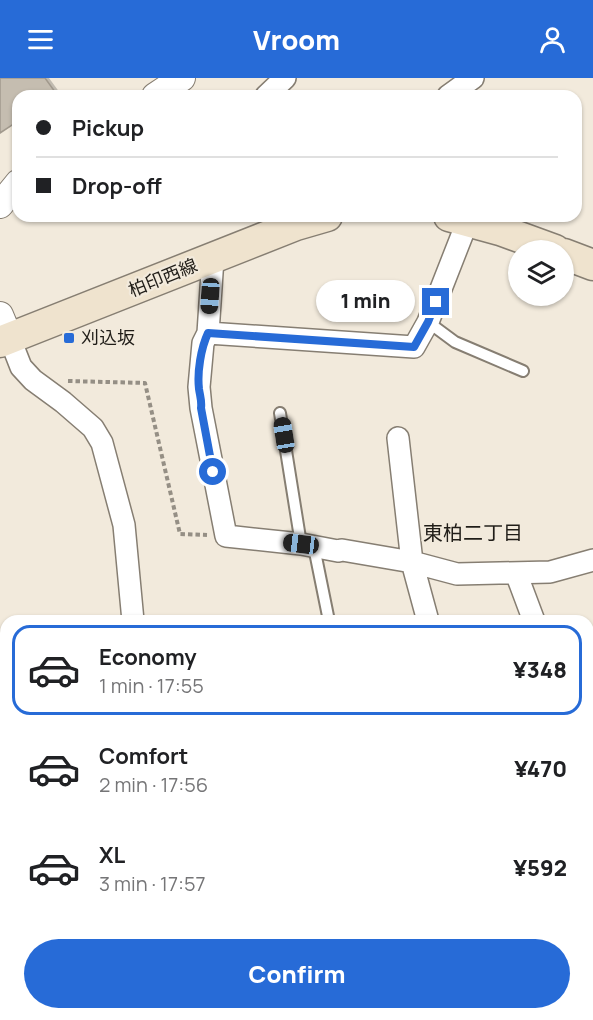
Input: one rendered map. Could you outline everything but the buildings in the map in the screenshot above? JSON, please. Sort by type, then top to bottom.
[{"type":"main road","name":"柏印西線","points":[[3,332],[213,258],[306,222]]},
{"type":"main road","points":[[471,222],[525,240]]},
{"type":"main road","points":[[574,258],[593,265]]},
{"type":"street","points":[[164,90],[182,78]]},
{"type":"street","points":[[272,90],[285,78]]},
{"type":"street","points":[[456,90],[473,78]]},
{"type":"street","points":[[0,205],[12,190]]},
{"type":"street","points":[[208,333],[414,347],[428,322],[458,222]]},
{"type":"street","points":[[213,258],[208,333],[203,343],[199,387],[226,536],[342,550],[412,562],[457,574],[550,572],[593,560]]},
{"type":"street","points":[[3,332],[21,367],[33,380],[93,428],[102,443],[124,525],[132,615]]},
{"type":"street","points":[[398,438],[412,562],[426,615]]},
{"type":"street","points":[[516,573],[532,615]]},
{"type":"lane","points":[[428,322],[454,342],[523,370]]},
{"type":"lane","points":[[280,413],[307,545],[327,615]]},
{"type":"path","points":[[33,380],[145,383],[180,534],[226,536]]},
{"type":"place","name":"刈込坂","points":[[69,338]]},
{"type":"district","name":"東柏二丁目","points":[[473,533]]},
{"type":"route","points":[[213,472],[199,387],[203,343],[208,333],[414,347],[436,302]]}]
